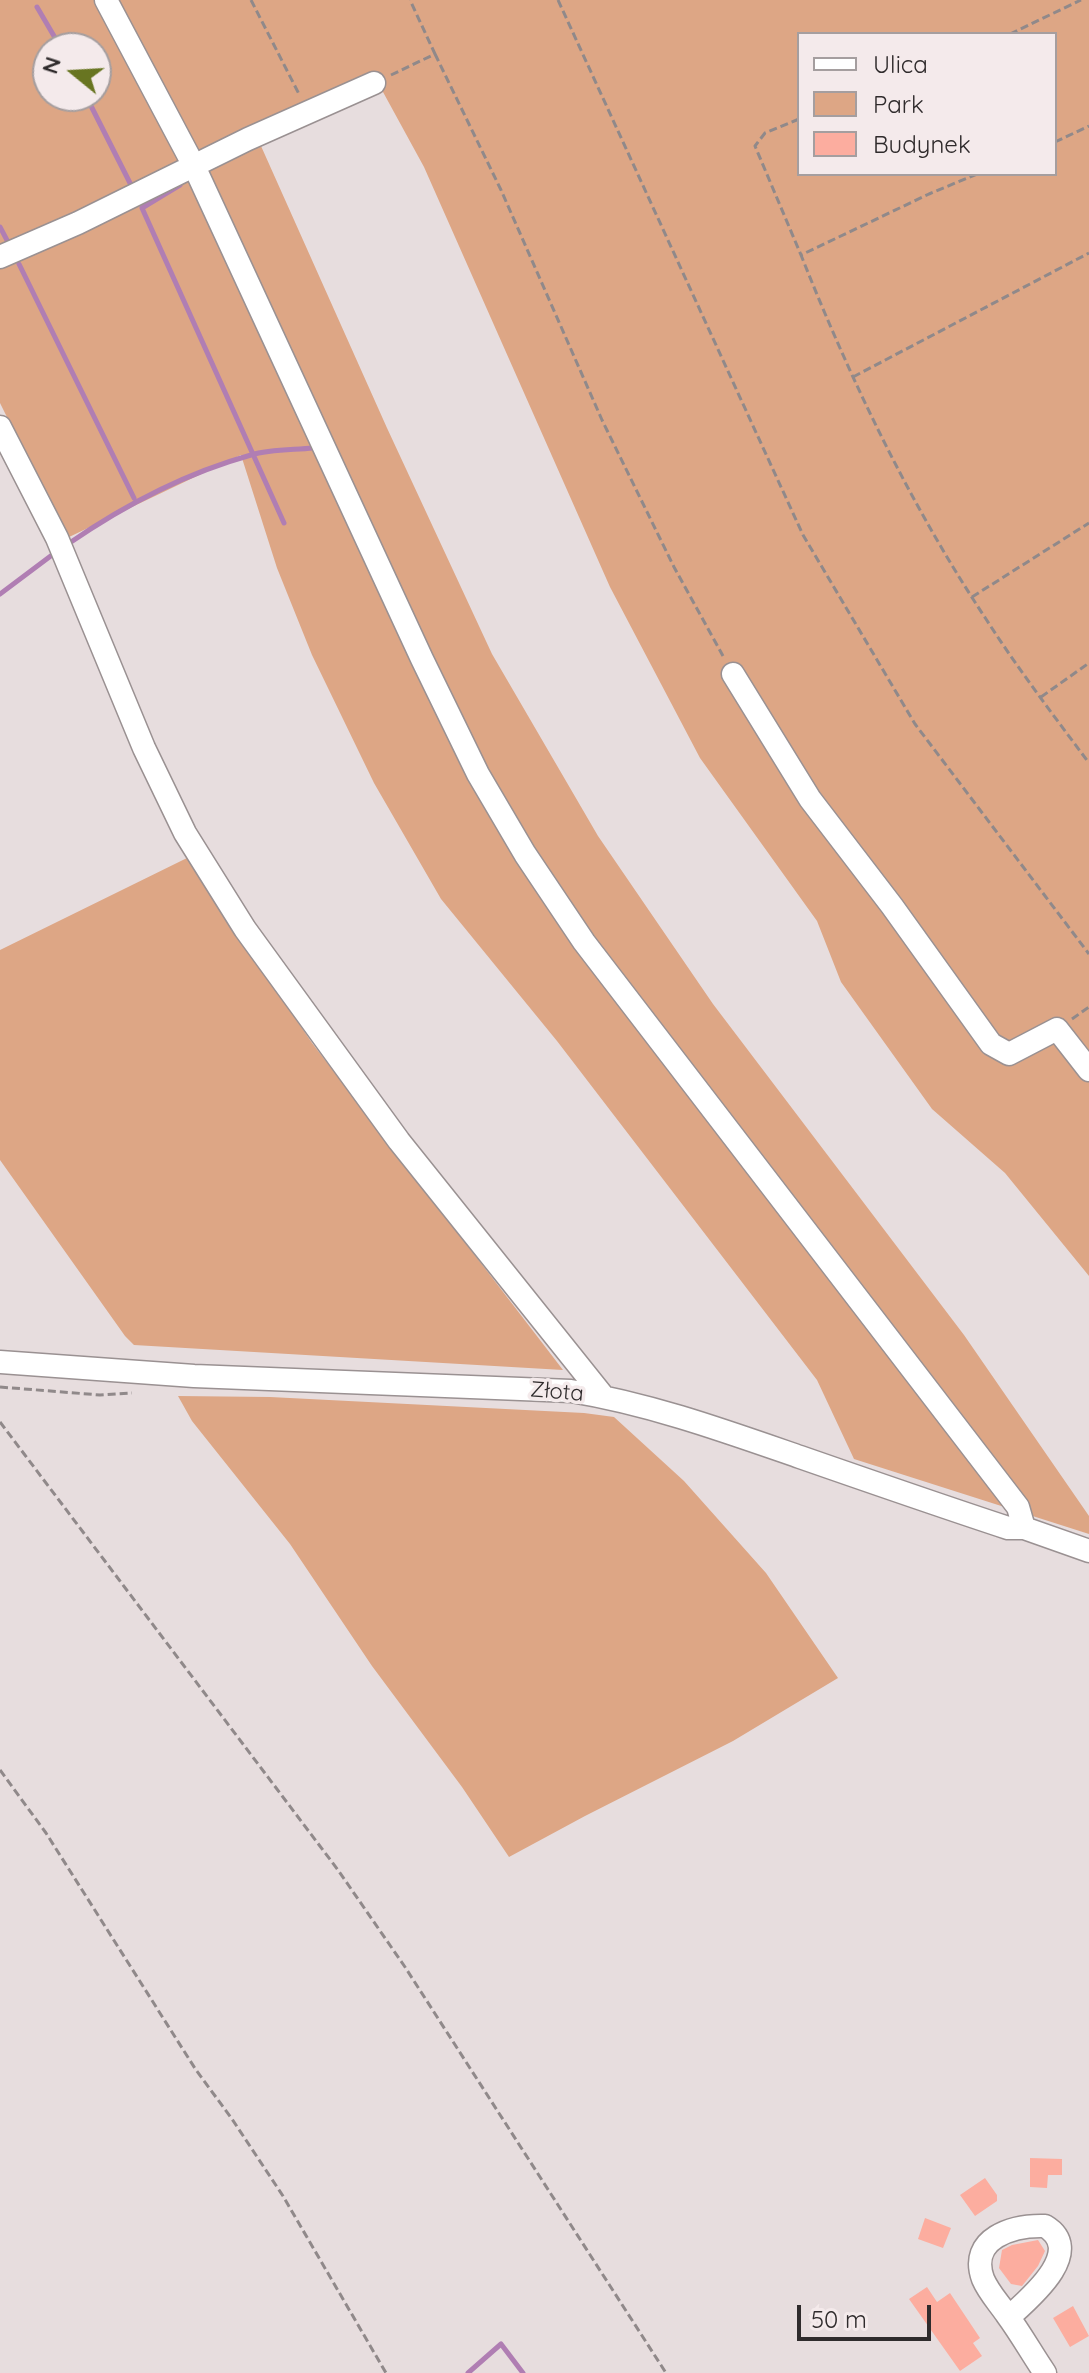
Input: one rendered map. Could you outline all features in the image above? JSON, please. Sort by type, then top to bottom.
[{"type":"street","points":[[106,0],[194,166],[478,774],[525,854],[584,942],[1018,1507],[1024,1528]]},
{"type":"street","points":[[0,257],[374,83]]},
{"type":"street","points":[[0,427],[57,538],[144,748],[193,845],[245,929],[399,1141],[603,1396]]},
{"type":"street","points":[[733,674],[810,799],[991,1044],[1009,1054],[1057,1029],[1089,1070]]},
{"type":"street","name":"Złota","points":[[0,1362],[194,1376],[571,1391],[603,1396],[673,1414],[1008,1528],[1024,1528],[1089,1551]]},
{"type":"street","points":[[1009,2317],[1045,2373]]},
{"type":"path","points":[[251,0],[309,114]]},
{"type":"path","points":[[410,0],[501,190],[602,420],[674,567],[733,674]]},
{"type":"path","points":[[558,0],[803,535],[915,724],[1089,954]]},
{"type":"path","points":[[1014,32],[1081,0]]},
{"type":"path","points":[[374,83],[435,54]]},
{"type":"path","points":[[797,120],[765,133],[755,146],[853,377],[882,437],[972,597],[1089,763]]},
{"type":"path","points":[[1057,141],[1089,126]]},
{"type":"path","points":[[801,255],[973,176]]},
{"type":"path","points":[[853,377],[1089,253]]},
{"type":"path","points":[[972,597],[1089,523]]},
{"type":"path","points":[[1041,697],[1089,663]]},
{"type":"path","points":[[0,1387],[100,1395],[146,1392]]},
{"type":"path","points":[[0,1422],[338,1870],[405,1967],[666,2373]]},
{"type":"path","points":[[0,1770],[46,1833],[196,2070],[283,2196],[386,2373]]},
{"type":"green space","points":[[0,0],[1089,0],[1089,1276],[1005,1173],[932,1109],[841,982],[817,921],[700,758],[610,587],[424,167],[383,92],[261,146],[492,654],[598,836],[713,1004],[964,1335],[1089,1516],[1089,1534],[854,1459],[817,1380],[557,1041],[441,899],[374,783],[312,655],[277,568],[241,455],[67,538],[0,403]]},
{"type":"green space","points":[[187,858],[312,1043],[563,1370],[134,1345],[125,1336],[0,1160],[0,950]]},
{"type":"green space","points":[[178,1396],[270,1397],[614,1417],[684,1481],[766,1573],[838,1678],[733,1741],[509,1857],[462,1787],[372,1666],[290,1544],[192,1421]]},
{"type":"building","points":[[1030,2158],[1062,2159],[1062,2175],[1048,2175],[1047,2188],[1030,2187]]},
{"type":"building","points":[[985,2178],[997,2195],[997,2201],[975,2216],[960,2195]]},
{"type":"building","points":[[925,2218],[951,2228],[943,2248],[918,2239]]},
{"type":"building","points":[[1038,2240],[1045,2251],[1038,2266],[1022,2286],[1011,2284],[999,2268],[1002,2250]]},
{"type":"building","points":[[927,2287],[937,2302],[950,2293],[980,2338],[973,2343],[982,2356],[960,2371],[909,2299]]},
{"type":"building","points":[[1073,2306],[1089,2336],[1070,2347],[1053,2318]]},
{"type":"waterway","points":[[37,7],[52,32]]},
{"type":"waterway","points":[[94,112],[131,185]]},
{"type":"waterway","points":[[180,185],[142,208],[284,523]]},
{"type":"waterway","points":[[0,227],[10,246]]},
{"type":"waterway","points":[[19,264],[134,498]]},
{"type":"waterway","points":[[68,544],[133,504],[203,471],[258,453],[313,448]]},
{"type":"waterway","points":[[0,594],[56,552]]},
{"type":"waterway","points":[[468,2373],[501,2344],[523,2373]]}]
